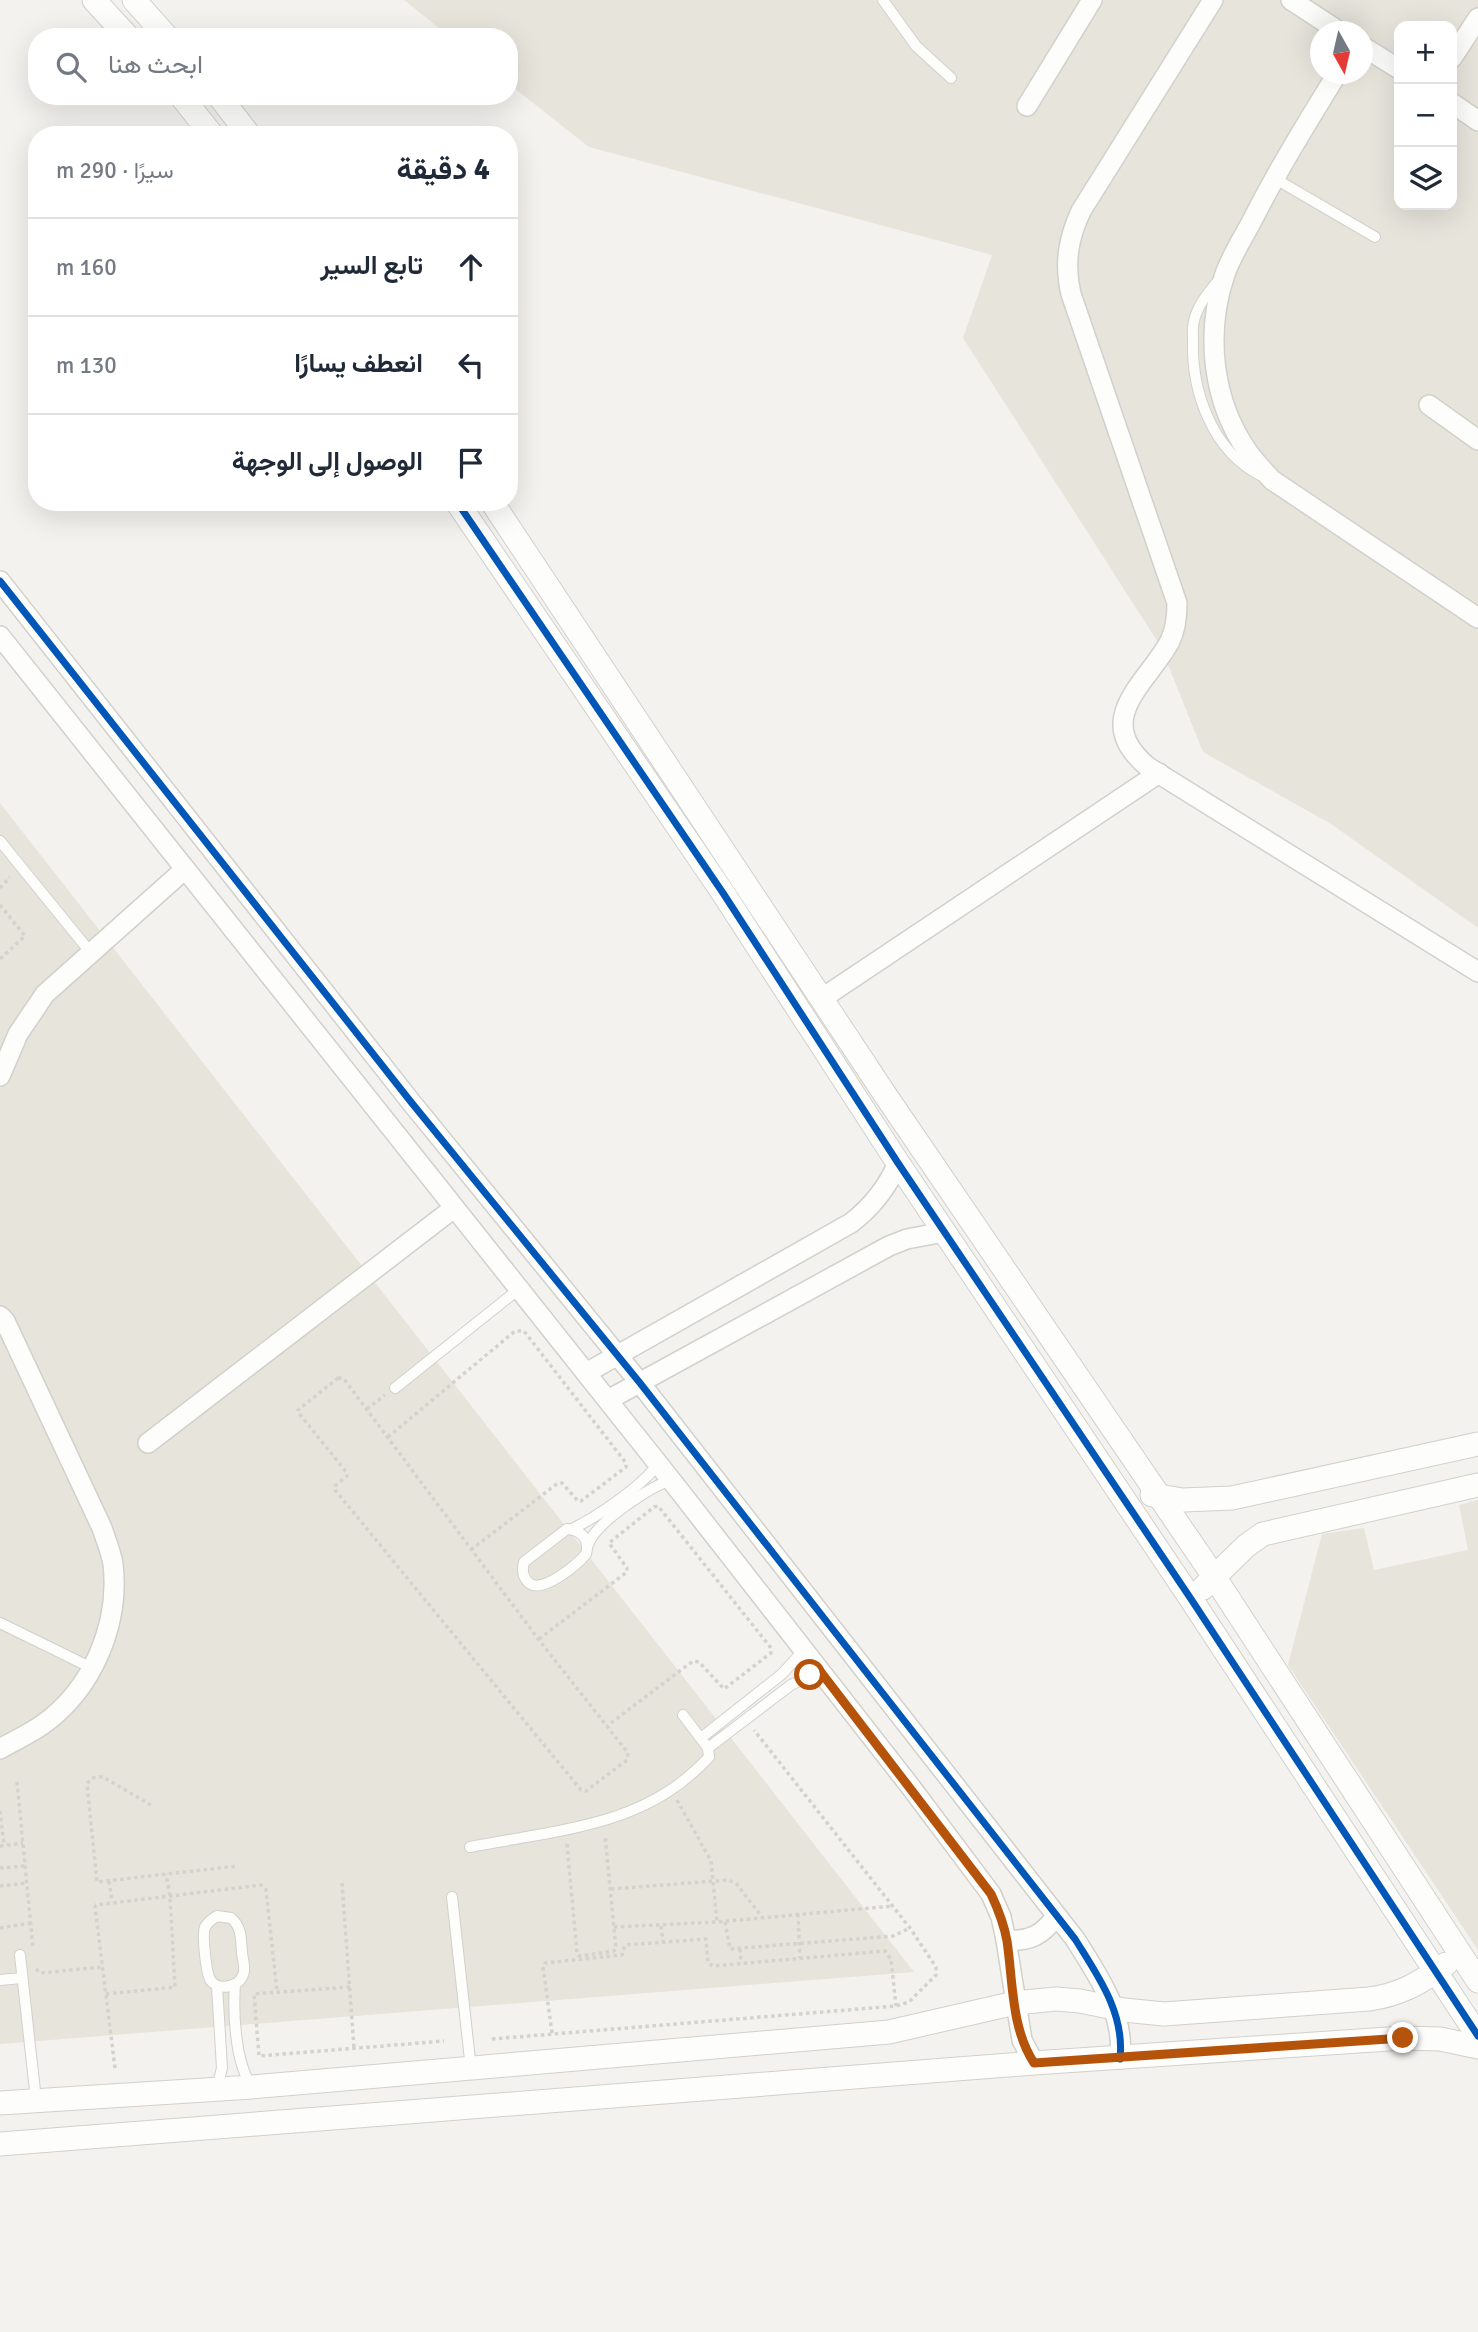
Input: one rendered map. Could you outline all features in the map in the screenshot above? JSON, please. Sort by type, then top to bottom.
[{"type":"street","points":[[94,0],[120,28]]},
{"type":"street","points":[[134,0],[159,28]]},
{"type":"street","points":[[1027,106],[1092,0]]},
{"type":"street","points":[[1213,0],[1081,211],[1071,235],[1067,260],[1071,294],[1177,603],[1171,640],[1135,689],[1125,712],[1124,724],[1131,748],[1139,759],[1478,972]]},
{"type":"street","points":[[1291,0],[1323,21]]},
{"type":"street","points":[[1457,50],[1478,18]]},
{"type":"street","points":[[1373,52],[1394,66]]},
{"type":"street","points":[[1331,84],[1274,178],[1226,272],[1216,309],[1213,346],[1217,383],[1229,419],[1248,452],[1272,481],[1475,609]]},
{"type":"street","points":[[188,105],[205,126]]},
{"type":"street","points":[[226,105],[242,126]]},
{"type":"street","points":[[1457,106],[1478,121]]},
{"type":"street","points":[[1429,405],[1478,440]]},
{"type":"street","points":[[463,511],[723,893],[898,1163],[1191,1599],[1478,2036]]},
{"type":"street","points":[[498,511],[886,1096],[1215,1578],[1478,1981]]},
{"type":"street","points":[[0,581],[411,1102],[617,1355],[1074,1939],[1114,2008],[1121,2033],[1120,2059]]},
{"type":"street","points":[[0,636],[608,1400],[991,1894],[1001,1917],[1006,1940],[1022,2040],[1034,2063]]},
{"type":"street","points":[[821,999],[1159,773]]},
{"type":"street","points":[[0,1076],[19,1034],[45,994],[184,870]]},
{"type":"street","points":[[866,1113],[886,1096]]},
{"type":"street","points":[[586,1373],[851,1223],[874,1203],[898,1163]]},
{"type":"street","points":[[148,1443],[454,1208]]},
{"type":"street","points":[[608,1400],[890,1246],[907,1239],[944,1232]]},
{"type":"street","points":[[0,1316],[5,1321],[102,1528],[113,1563],[114,1600],[107,1635],[92,1668],[78,1690],[61,1710],[41,1726],[0,1749]]},
{"type":"street","points":[[1118,1492],[1130,1490],[1183,1500],[1231,1499],[1478,1444]]},
{"type":"street","points":[[1191,1599],[1246,1546],[1263,1534],[1478,1485]]},
{"type":"street","points":[[1006,1940],[1018,1941],[1041,1934],[1056,1916]]},
{"type":"street","points":[[0,2103],[252,2087],[889,2032],[1015,2003],[1056,1999],[1164,2014],[1369,1999],[1398,1993],[1435,1973],[1460,1954]]},
{"type":"street","points":[[0,2144],[1034,2063],[1422,2038],[1478,2047]]},
{"type":"lane","points":[[883,0],[916,46],[951,78]]},
{"type":"lane","points":[[1274,178],[1376,237]]},
{"type":"lane","points":[[0,841],[91,953]]},
{"type":"lane","points":[[395,1388],[519,1289]]},
{"type":"lane","points":[[658,1464],[641,1481],[590,1520],[562,1531],[529,1556],[522,1569],[527,1582],[534,1586],[548,1584],[583,1558],[590,1537],[599,1528],[646,1492],[671,1480]]},
{"type":"lane","points":[[572,1529],[582,1534],[588,1545]]},
{"type":"lane","points":[[0,1623],[92,1668]]},
{"type":"lane","points":[[701,1738],[782,1674],[804,1650]]},
{"type":"lane","points":[[708,1748],[792,1685],[820,1671]]},
{"type":"lane","points":[[470,1847],[604,1821],[645,1806],[671,1791],[706,1761],[710,1752],[683,1715]]},
{"type":"lane","points":[[452,1897],[471,2069]]},
{"type":"lane","points":[[216,1986],[235,1984],[242,1978],[244,1969],[240,1929],[236,1922],[224,1916],[211,1920],[204,1931],[209,1978],[216,1986],[222,2068],[217,2088]]},
{"type":"lane","points":[[20,1955],[36,2100]]},
{"type":"lane","points":[[0,1980],[22,1978]]},
{"type":"lane","points":[[235,1984],[239,2059],[243,2074],[252,2087]]},
{"type":"path","points":[[0,905],[25,936],[0,959]]},
{"type":"path","points":[[388,1437],[519,1330],[524,1331],[626,1464],[626,1467],[582,1501],[578,1501],[562,1483],[558,1483],[472,1549]]},
{"type":"path","points":[[340,1377],[388,1437],[539,1640],[628,1753],[628,1758],[586,1791],[582,1791],[335,1490],[335,1486],[348,1474],[298,1410],[340,1377]]},
{"type":"path","points":[[367,1409],[395,1388]]},
{"type":"path","points":[[539,1640],[627,1572],[609,1542],[658,1506],[771,1648],[771,1653],[724,1689],[699,1662],[693,1661],[607,1726]]},
{"type":"path","points":[[492,2039],[896,2006],[909,2002],[938,1972],[910,1928],[754,1730]]},
{"type":"path","points":[[151,1805],[103,1777],[95,1777],[87,1784],[97,1882],[237,1866]]},
{"type":"path","points":[[17,1782],[33,1956]]},
{"type":"path","points":[[671,1791],[711,1861],[717,1922]]},
{"type":"path","points":[[0,1811],[2,1845],[23,1843]]},
{"type":"path","points":[[552,2034],[544,1965],[615,1950],[604,1821]]},
{"type":"path","points":[[566,1828],[577,1954],[622,1955],[625,1945],[706,1939],[710,1966],[885,1951],[891,1959],[896,2006]]},
{"type":"path","points":[[0,1868],[25,1866]]},
{"type":"path","points":[[106,1994],[176,1987],[166,1874]]},
{"type":"path","points":[[611,1889],[728,1880],[736,1883],[763,1918]]},
{"type":"path","points":[[109,1881],[112,1902]]},
{"type":"path","points":[[0,1886],[27,1883]]},
{"type":"path","points":[[342,1883],[354,2048]]},
{"type":"path","points":[[115,2068],[94,1907],[112,1902],[261,1885],[264,1887],[277,1992]]},
{"type":"path","points":[[614,1927],[717,1922],[893,1906]]},
{"type":"path","points":[[798,1914],[800,1958]]},
{"type":"path","points":[[725,1921],[728,1948],[740,1949],[893,1936],[910,1928]]},
{"type":"path","points":[[0,1928],[31,1923]]},
{"type":"path","points":[[661,1925],[663,1941]]},
{"type":"path","points":[[740,1949],[741,1963]]},
{"type":"path","points":[[34,1966],[40,1973],[102,1967]]},
{"type":"path","points":[[350,1987],[253,1995],[259,2056],[444,2041]]},
{"type":"shaded area","points":[[404,0],[1478,0],[1478,928],[1331,824],[1203,752],[1161,647],[963,338],[992,255],[589,147],[518,91],[518,28],[439,28]]},
{"type":"shaded area","points":[[0,803],[914,1972],[0,2044]]},
{"type":"shaded area","points":[[1478,1500],[1478,1950],[1288,1665],[1322,1534],[1364,1528],[1374,1570],[1468,1550],[1459,1505]]},
{"type":"cycle path","points":[[463,511],[723,893],[898,1163],[1191,1599],[1478,2036]]},
{"type":"cycle path","points":[[0,581],[411,1102],[640,1383],[1075,1939],[1101,1981],[1114,2011],[1118,2026],[1120,2059]]},
{"type":"route","points":[[810,1675],[820,1671],[991,1894],[1001,1917],[1006,1940],[1022,2040],[1034,2063],[1403,2038]]}]
